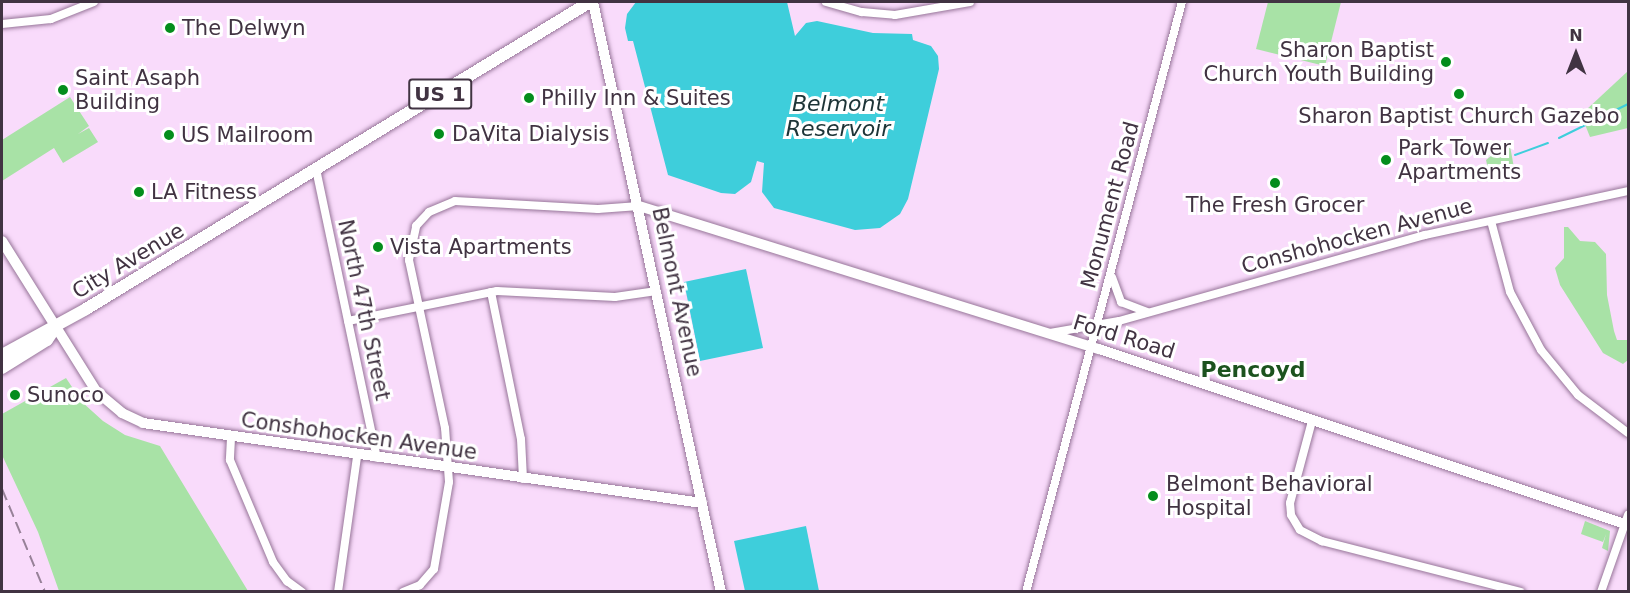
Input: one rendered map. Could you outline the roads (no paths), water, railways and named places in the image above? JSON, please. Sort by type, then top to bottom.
[{"type":"highway","name":"City Avenue","points":[[2,355],[42,330],[54,328],[592,2]]},
{"type":"highway","name":"City Avenue","points":[[2,368],[47,340],[54,328]]},
{"type":"main road","name":"Belmont Avenue","points":[[592,2],[639,206],[721,591]]},
{"type":"main road","name":"Ford Road","points":[[639,206],[1091,346],[1312,421],[1628,521]]},
{"type":"main road","name":"Conshohocken Avenue","points":[[2,242],[54,328],[96,391],[122,413],[154,427],[702,503]]},
{"type":"street","points":[[2,24],[51,19],[94,2]]},
{"type":"street","points":[[826,2],[862,12],[895,15],[970,2]]},
{"type":"street","name":"Monument Road","points":[[1026,591],[1182,2]]},
{"type":"street","name":"North 47th Street","points":[[316,169],[377,458]]},
{"type":"street","name":"Conshohocken Avenue","points":[[1046,333],[1151,312],[1491,221],[1629,191]]},
{"type":"street","points":[[403,591],[426,580],[437,562],[447,468],[445,428],[409,253],[413,233],[423,218],[436,207],[455,201],[598,209],[639,206]]},
{"type":"street","points":[[1491,221],[1510,292],[1541,350],[1578,395],[1628,430]]},
{"type":"street","points":[[1111,271],[1121,302],[1151,312]]},
{"type":"street","points":[[348,321],[491,292],[615,297],[657,291]]},
{"type":"street","points":[[491,292],[521,440],[523,478]]},
{"type":"street","points":[[1312,421],[1290,503],[1291,515],[1300,530],[1322,541],[1521,591]]},
{"type":"street","points":[[231,438],[230,460],[273,562],[287,581],[302,591]]},
{"type":"street","points":[[338,591],[357,456]]},
{"type":"street","points":[[1601,591],[1628,521]]},
{"type":"water","name":"Belmont Reservoir","points":[[636,2],[787,2],[795,36],[806,23],[817,21],[873,33],[912,34],[913,40],[931,46],[938,56],[939,69],[908,199],[900,214],[880,228],[855,230],[774,208],[762,192],[764,163],[757,161],[751,182],[735,194],[721,193],[668,175],[633,41],[628,41],[625,28],[627,14]]},
{"type":"water","points":[[746,269],[763,348],[700,361],[684,282]]},
{"type":"water","points":[[806,526],[819,591],[745,591],[734,541]]},
{"type":"waterway","points":[[1559,138],[1628,104]]},
{"type":"waterway","points":[[1515,155],[1548,143]]},
{"type":"railway","points":[[2,489],[45,592]]},
{"type":"place","name":"The Delwyn","points":[[170,28]]},
{"type":"place","name":"Sharon Baptist Church Youth Building","points":[[1446,62]]},
{"type":"place","name":"Saint Asaph Building","points":[[63,90]]},
{"type":"place","name":"Sharon Baptist Church Gazebo","points":[[1459,94]]},
{"type":"place","name":"Philly Inn & Suites","points":[[529,98]]},
{"type":"place","name":"DaVita Dialysis","points":[[439,134]]},
{"type":"place","name":"US Mailroom","points":[[169,135]]},
{"type":"place","name":"Park Tower Apartments","points":[[1386,160]]},
{"type":"place","name":"The Fresh Grocer","points":[[1275,183]]},
{"type":"place","name":"LA Fitness","points":[[139,192]]},
{"type":"place","name":"Vista Apartments","points":[[378,247]]},
{"type":"place","name":"Sunoco","points":[[15,395]]},
{"type":"place","name":"Belmont Behavioral Hospital","points":[[1153,496]]},
{"type":"district","name":"Pencoyd","points":[[1253,370]]}]
